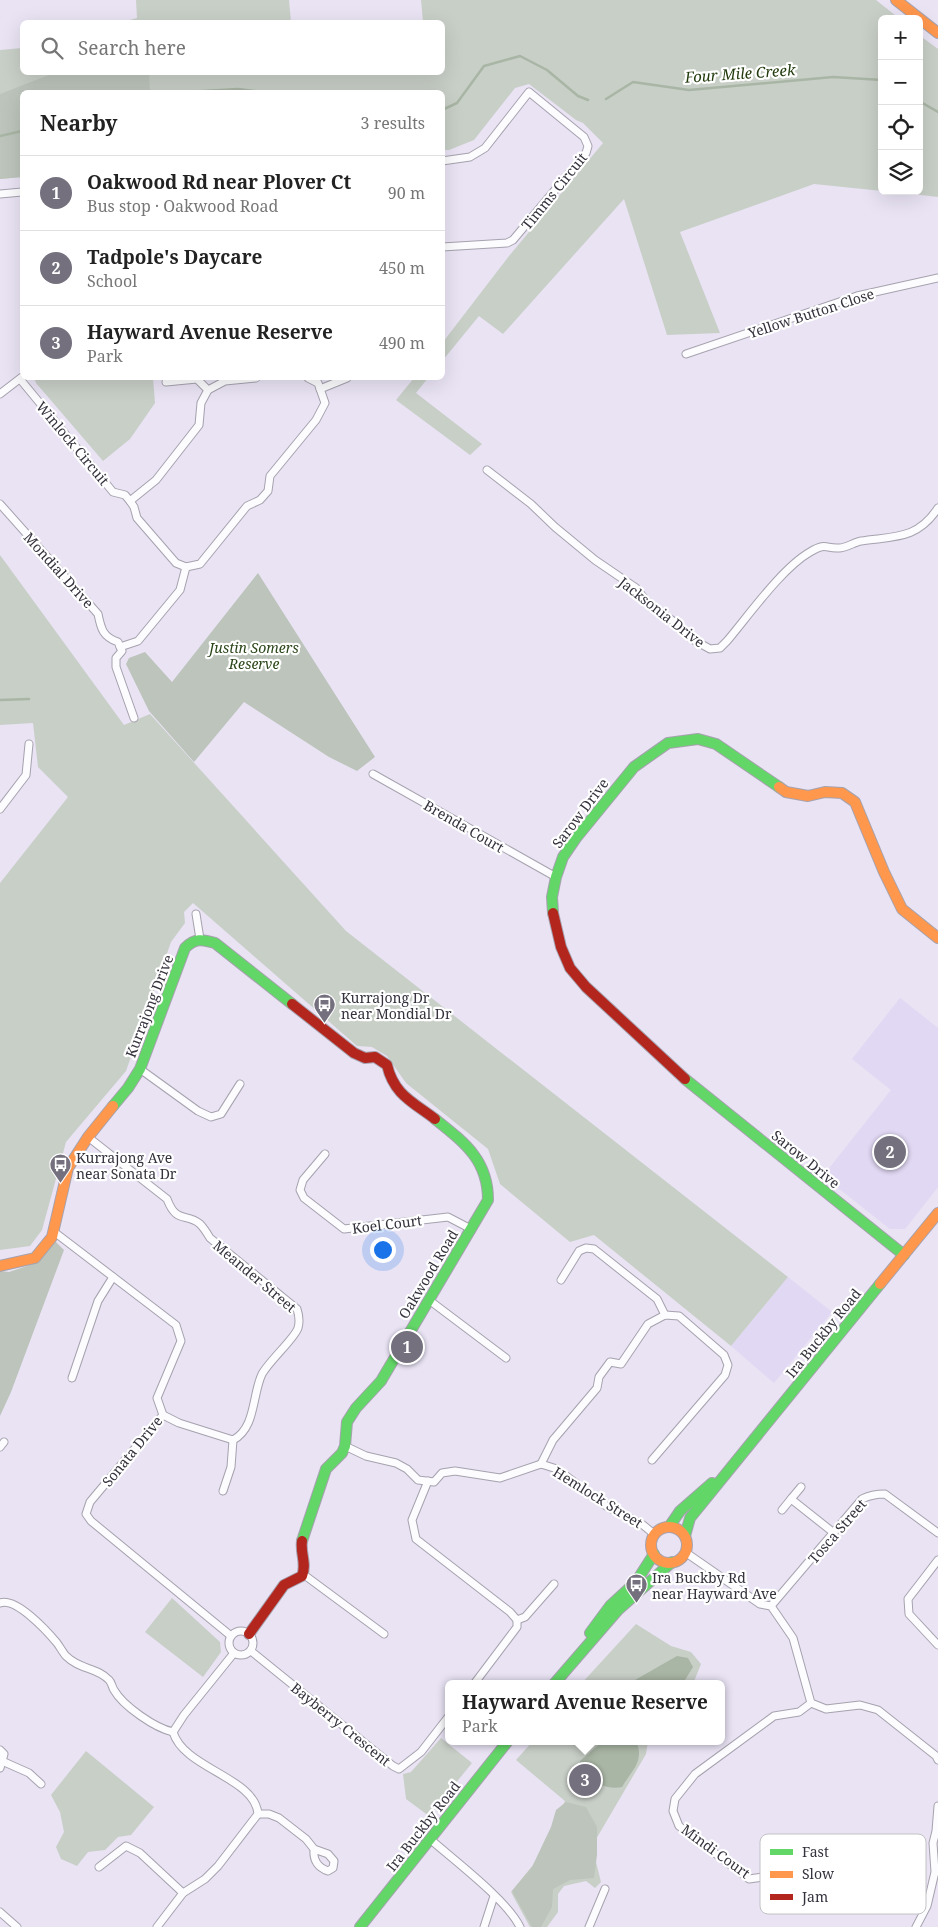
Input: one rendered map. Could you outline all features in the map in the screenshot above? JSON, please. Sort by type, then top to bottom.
[{"type":"street","points":[[896,0],[938,33]]},
{"type":"street","name":"Timms Circuit","points":[[445,161],[470,157],[485,148],[529,92],[584,137],[588,146],[586,153],[513,240],[507,243],[445,246]]},
{"type":"street","points":[[0,194],[20,192]]},
{"type":"street","name":"Yellow Button Close","points":[[686,354],[857,296],[938,278]]},
{"type":"street","points":[[0,394],[20,379]]},
{"type":"street","name":"Winlock Circuit","points":[[23,380],[113,492],[125,495],[134,507],[138,518],[176,563],[186,567]]},
{"type":"street","points":[[166,382],[187,380]]},
{"type":"street","points":[[198,380],[208,390]]},
{"type":"street","points":[[130,501],[156,480],[198,424],[201,403],[208,390],[225,381],[235,380]]},
{"type":"street","points":[[134,718],[116,666],[116,658],[122,651],[120,647],[138,641],[180,590],[186,567],[200,564],[247,506],[260,500],[268,491],[270,476],[316,420],[324,402],[318,383],[312,380]]},
{"type":"street","points":[[320,389],[342,380]]},
{"type":"street","name":"Jacksonia Drive","points":[[487,470],[531,504],[555,527],[595,560],[636,588],[648,603],[673,621],[692,639],[710,650],[720,648],[791,566],[810,552],[824,545],[840,548],[859,541],[888,539],[915,532],[938,508]]},
{"type":"street","name":"Mondial Drive","points":[[0,504],[98,614],[102,631],[108,639],[118,642],[120,647]]},
{"type":"street","name":"Sarow Drive","points":[[904,1255],[680,1075],[586,988],[570,968],[561,947],[552,897],[563,857],[576,838],[634,767],[668,743],[698,739],[716,744],[786,792],[808,796],[825,792],[842,793],[855,802],[902,908],[910,917],[938,938]]},
{"type":"street","points":[[0,809],[26,775],[29,744]]},
{"type":"street","name":"Brenda Court","points":[[373,774],[486,839],[536,864],[556,877]]},
{"type":"street","points":[[196,914],[200,939]]},
{"type":"street","name":"Kurrajong Drive","points":[[0,1266],[35,1258],[52,1238],[68,1168],[88,1137],[128,1088],[140,1069],[185,948],[192,940],[200,939]]},
{"type":"street","name":"Oakwood Road","points":[[200,939],[215,943],[354,1053],[365,1058],[375,1057],[387,1065],[390,1078],[397,1090],[460,1140],[477,1157],[487,1177],[488,1200],[381,1381],[356,1408],[347,1422],[345,1446]]},
{"type":"street","points":[[140,1069],[198,1111],[211,1117],[221,1114],[240,1084]]},
{"type":"street","name":"Meander Street","points":[[88,1137],[167,1199],[172,1210],[182,1218],[202,1225],[210,1238],[297,1309],[300,1318],[298,1330],[273,1358],[262,1375],[250,1417],[242,1435],[233,1440]]},
{"type":"street","name":"Koel Court","points":[[325,1154],[303,1180],[300,1190],[304,1198],[344,1229],[448,1216],[471,1229]]},
{"type":"street","name":"Ira Buckby Road","points":[[685,1536],[690,1518],[938,1213]]},
{"type":"street","name":"Sonata Drive","points":[[53,1231],[176,1325],[181,1341],[157,1398],[163,1414],[90,1502],[86,1514],[91,1521],[231,1636]]},
{"type":"street","points":[[560,1280],[579,1250],[586,1248],[594,1249],[657,1299],[665,1315]]},
{"type":"street","points":[[72,1378],[98,1301],[113,1277]]},
{"type":"street","points":[[429,1300],[506,1358]]},
{"type":"street","points":[[541,1464],[553,1440],[597,1388],[599,1377],[610,1362],[621,1364],[648,1324],[665,1315],[679,1316],[724,1356],[728,1365],[726,1376],[652,1460]]},
{"type":"street","points":[[163,1414],[178,1423],[233,1440],[232,1467],[223,1491]]},
{"type":"street","points":[[249,1634],[285,1584],[296,1580],[303,1574],[304,1564],[300,1551],[320,1487],[326,1469],[342,1453],[345,1446],[366,1456],[396,1463],[407,1469],[418,1480],[428,1481],[412,1520],[416,1539],[518,1620]]},
{"type":"street","name":"Hemlock Street","points":[[428,1481],[434,1482],[442,1473],[455,1471],[500,1478],[541,1464],[557,1469],[606,1506],[643,1525],[654,1534]]},
{"type":"street","name":"Ira Buckby Road","points":[[669,1527],[680,1511],[728,1470]]},
{"type":"street","points":[[782,1510],[801,1487]]},
{"type":"street","name":"Tosca Street","points":[[771,1606],[862,1499],[875,1494],[885,1494],[938,1533]]},
{"type":"street","points":[[792,1499],[834,1533]]},
{"type":"street","points":[[664,1528],[678,1529],[685,1536],[687,1547],[685,1552],[677,1561],[662,1561],[654,1554],[651,1544],[654,1534],[664,1528]]},
{"type":"street","points":[[685,1552],[760,1604],[771,1606],[793,1638],[811,1703],[826,1708],[860,1705],[878,1710],[936,1756],[938,1760]]},
{"type":"street","points":[[556,1680],[610,1606],[636,1582],[654,1554]]},
{"type":"street","points":[[938,1560],[908,1599],[908,1607],[909,1614],[938,1645]]},
{"type":"street","points":[[557,1680],[618,1610],[672,1562]]},
{"type":"street","points":[[303,1574],[384,1634]]},
{"type":"street","points":[[518,1620],[525,1617],[554,1584]]},
{"type":"street","points":[[1,1601],[12,1603],[29,1615],[58,1644],[66,1656],[82,1667],[98,1671],[110,1681],[114,1691],[133,1710],[160,1729],[173,1732]]},
{"type":"street","points":[[477,1680],[517,1628],[518,1620]]},
{"type":"street","points":[[240,1631],[249,1634],[254,1642],[251,1651],[242,1656],[234,1653],[230,1647],[231,1636],[240,1631]]},
{"type":"street","name":"Bayberry Crescent","points":[[251,1651],[399,1769],[421,1752],[445,1721]]},
{"type":"street","points":[[173,1732],[234,1653]]},
{"type":"street","name":"Mindi Court","points":[[760,1877],[749,1879],[679,1826],[673,1811],[675,1799],[694,1774],[774,1716],[799,1712],[811,1703]]},
{"type":"street","points":[[157,1927],[183,1893],[205,1879],[218,1866],[258,1814],[257,1807],[252,1798],[228,1778],[198,1761],[176,1742],[173,1732]]},
{"type":"street","name":"Ira Buckby Road","points":[[360,1927],[505,1745]]},
{"type":"street","points":[[0,1750],[4,1754],[1,1764],[29,1773],[41,1784]]},
{"type":"street","points":[[926,1908],[935,1872],[933,1843],[938,1806]]},
{"type":"street","points":[[258,1814],[269,1814],[279,1818],[306,1839],[314,1849]]},
{"type":"street","points":[[430,1839],[494,1896],[517,1921],[520,1927]]},
{"type":"street","points":[[99,1867],[126,1846],[140,1853],[183,1893]]},
{"type":"street","points":[[590,1927],[605,1889]]},
{"type":"street","points":[[484,1927],[494,1896]]},
{"type":"street","points":[[0,1912],[17,1927]]},
{"type":"street","points":[[916,1927],[923,1914]]},
{"type":"shaded area","points":[[136,0],[289,0],[291,20],[130,20],[137,18]]},
{"type":"shaded area","points":[[421,0],[876,0],[895,15],[878,15],[878,191],[814,184],[680,232],[720,333],[667,335],[624,199],[503,334],[479,316],[445,358],[445,339],[509,256],[603,143],[583,123],[576,120],[529,84],[515,88],[474,140],[449,150],[445,150],[445,90],[20,90],[20,177],[0,179],[0,50],[20,48],[20,75],[445,75],[445,20],[423,20]]},
{"type":"shaded area","points":[[923,38],[938,49],[938,197],[921,195],[923,195]]},
{"type":"shaded area","points":[[35,380],[153,380],[155,403],[130,439],[103,461]]},
{"type":"shaded area","points":[[412,380],[426,380],[416,393],[482,444],[470,455],[396,400]]},
{"type":"shaded area","points":[[0,555],[124,725],[150,714],[346,931],[788,1277],[731,1346],[594,1235],[570,1242],[500,1184],[488,1149],[406,1083],[387,1056],[372,1047],[357,1046],[193,903],[184,912],[185,923],[171,942],[126,1071],[66,1142],[42,1230],[30,1246],[0,1250],[0,883],[68,797],[38,767],[33,723],[0,725]]},
{"type":"shaded area","points":[[900,998],[938,1028],[938,1187],[905,1229],[890,1229],[823,1176],[891,1090],[852,1059]]},
{"type":"shaded area","points":[[788,1277],[832,1312],[774,1383],[731,1346]]},
{"type":"shaded area","points":[[172,1598],[220,1642],[221,1652],[203,1677],[145,1632]]},
{"type":"shaded area","points":[[636,1624],[671,1646],[691,1652],[701,1664],[695,1680],[585,1680]]},
{"type":"shaded area","points":[[677,1656],[688,1658],[693,1667],[685,1680],[635,1680]]},
{"type":"shaded area","points":[[441,1738],[445,1741],[445,1745],[450,1745],[472,1763],[429,1816],[406,1799],[403,1774],[411,1772]]},
{"type":"shaded area","points":[[529,1745],[647,1745],[646,1754],[592,1846],[601,1882],[595,1888],[586,1881],[564,1886],[558,1894],[558,1912],[547,1927],[530,1927],[511,1892],[542,1854],[565,1801],[516,1760]]},
{"type":"shaded area","points":[[598,1745],[637,1745],[638,1748],[639,1754],[636,1765],[622,1787],[605,1786],[580,1774],[580,1761]]},
{"type":"shaded area","points":[[86,1751],[154,1807],[131,1835],[118,1837],[105,1850],[88,1852],[77,1866],[61,1859],[56,1847],[64,1832],[60,1812],[51,1795]]},
{"type":"green space","points":[[49,75],[149,75],[150,90],[20,90],[20,177],[0,179],[0,94]]},
{"type":"green space","name":"Justin Somers Reserve","points":[[258,573],[375,757],[357,771],[329,757],[244,702],[194,762],[149,711],[126,664],[129,658],[145,652],[172,682]]},
{"type":"green space","points":[[55,1241],[64,1250],[11,1392],[0,1416],[0,1271],[9,1272],[39,1262]]},
{"type":"green space","points":[[566,1802],[586,1807],[597,1827],[597,1855],[594,1878],[570,1880],[553,1889],[552,1907],[541,1927],[532,1927],[512,1891],[532,1867],[551,1827],[556,1810]]},
{"type":"waterway","name":"Four Mile Creek","points":[[445,109],[457,103],[484,66],[520,56],[547,70],[578,96],[588,100]]},
{"type":"waterway","name":"Four Mile Creek","points":[[606,99],[633,82],[689,90],[833,77],[878,80]]},
{"type":"waterway","name":"Four Mile Creek","points":[[221,90],[246,90]]},
{"type":"waterway","name":"Four Mile Creek","points":[[923,103],[938,112]]},
{"type":"waterway","name":"Four Mile Creek","points":[[0,136],[20,131]]},
{"type":"waterway","points":[[0,700],[29,699]]},
{"type":"traffic: fast","points":[[553,913],[552,897],[563,857],[576,838],[634,767],[668,743],[698,739],[716,744],[779,787]]},
{"type":"traffic: fast","points":[[113,1106],[128,1088],[140,1069],[185,948],[192,942],[202,940],[215,943],[292,1004]]},
{"type":"traffic: fast","points":[[685,1079],[904,1255]]},
{"type":"traffic: fast","points":[[302,1541],[326,1469],[342,1453],[345,1446],[347,1422],[356,1408],[381,1381],[488,1200],[487,1186],[479,1163],[465,1145],[435,1119]]},
{"type":"traffic: fast","points":[[685,1536],[690,1518],[880,1284]]},
{"type":"traffic: fast","points":[[669,1527],[680,1511],[712,1483]]},
{"type":"traffic: fast","points":[[590,1633],[610,1606],[636,1582],[654,1554]]},
{"type":"traffic: fast","points":[[557,1680],[618,1610],[672,1562]]},
{"type":"traffic: fast","points":[[360,1927],[505,1745]]},
{"type":"traffic: slow","points":[[896,0],[938,33]]},
{"type":"traffic: slow","points":[[779,787],[786,792],[808,796],[825,792],[842,793],[855,802],[884,872],[902,909],[938,938]]},
{"type":"traffic: slow","points":[[0,1266],[35,1258],[52,1237],[68,1168],[88,1137],[113,1106]]},
{"type":"traffic: slow","points":[[880,1284],[938,1213]]},
{"type":"traffic: slow","points":[[669,1527],[676,1528],[682,1532],[686,1538],[687,1545],[686,1552],[682,1558],[676,1562],[669,1563],[662,1562],[656,1558],[652,1552],[651,1545],[652,1538],[656,1532],[662,1528],[669,1527]]},
{"type":"traffic: jam","points":[[553,913],[561,947],[570,968],[586,987],[685,1079]]},
{"type":"traffic: jam","points":[[292,1004],[354,1053],[365,1058],[375,1057],[387,1065],[394,1084],[399,1091],[435,1119]]},
{"type":"traffic: jam","points":[[249,1634],[284,1585],[302,1576],[304,1567],[302,1541]]},
{"type":"place","name":"Kurrajong Dr near Mondial Dr","points":[[325,1024]]},
{"type":"place","name":"Tadpole's Daycare","points":[[890,1152]]},
{"type":"place","name":"Kurrajong Ave near Sonata Dr","points":[[60,1184]]},
{"type":"place","name":"Oakwood Rd near Plover Ct","points":[[407,1347]]},
{"type":"place","name":"Ira Buckby Rd near Hayward Ave","points":[[636,1604]]},
{"type":"place","name":"Hayward Avenue Reserve","points":[[585,1780]]}]
